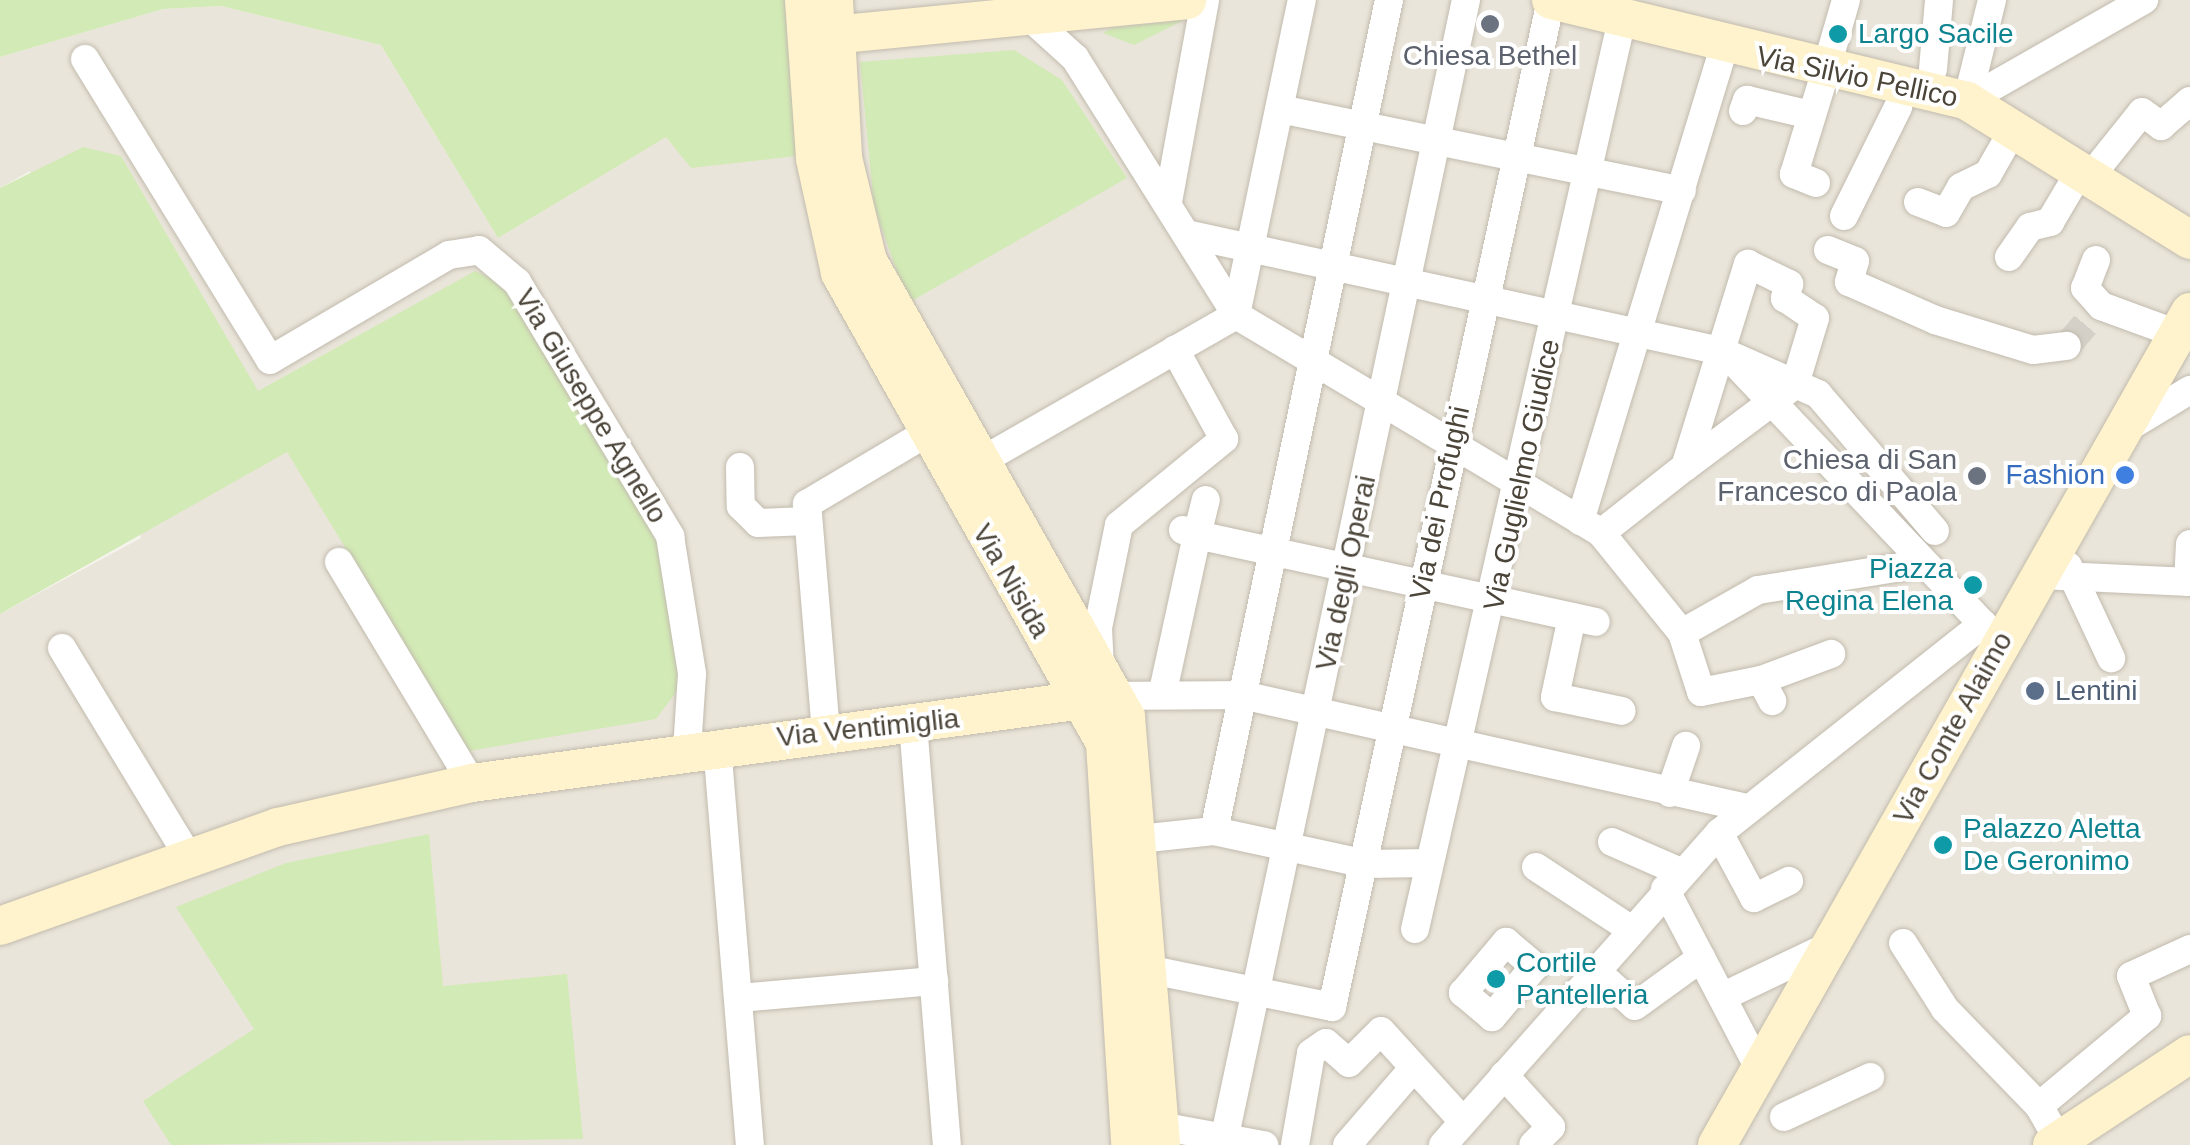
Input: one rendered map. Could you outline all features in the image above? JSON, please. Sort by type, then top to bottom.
[{"type":"main road","points":[[804,0],[822,38]]},
{"type":"main road","points":[[822,38],[834,0]]},
{"type":"main road","points":[[822,38],[1034,21],[1084,6],[1187,0]]},
{"type":"main road","name":"Via Silvio Pellico","points":[[1551,0],[1619,12],[1724,48],[1828,63],[1967,100],[2014,130],[2091,168],[2190,240]]},
{"type":"main road","name":"Via Nisida","points":[[822,38],[816,159],[840,273],[925,434],[1132,740],[1147,968],[1150,1139]]},
{"type":"main road","name":"Via Nisida","points":[[822,38],[843,158],[868,261],[1098,691],[1150,1139]]},
{"type":"main road","name":"Via Conte Alaimo","points":[[1717,1145],[1831,945],[1992,634],[2057,567],[2122,430],[2184,323]]},
{"type":"main road","name":"Via Ventimiglia","points":[[0,926],[188,856],[472,783],[702,747],[913,724],[1098,691]]},
{"type":"main road","points":[[2055,1143],[2190,1054]]},
{"type":"street","points":[[1168,202],[1204,0]]},
{"type":"street","points":[[978,463],[1236,315],[1302,0]]},
{"type":"street","points":[[1214,830],[1390,0]]},
{"type":"street","name":"Via degli Operai","points":[[1224,1142],[1349,568],[1466,0]]},
{"type":"street","name":"Via dei Profughi","points":[[1256,990],[1332,1007],[1551,0]]},
{"type":"street","points":[[1816,183],[1794,174],[1845,0]]},
{"type":"street","points":[[1933,69],[1938,0]]},
{"type":"street","points":[[1967,100],[1992,0]]},
{"type":"street","points":[[1967,100],[2144,0]]},
{"type":"street","name":"Via Guglielmo Giudice","points":[[1415,929],[1495,600],[1589,172],[1619,12]]},
{"type":"street","points":[[1034,21],[1074,58],[1236,315],[1312,356],[1590,527],[1682,633],[1701,692],[1767,690],[1832,654]]},
{"type":"street","points":[[1590,527],[1724,48]]},
{"type":"street","name":"Via Giuseppe Agnello","points":[[84,58],[270,360],[449,255],[479,250],[517,282],[670,536],[702,747]]},
{"type":"street","points":[[1744,111],[1747,100],[1811,115]]},
{"type":"street","points":[[2009,257],[2030,226],[2050,222],[2091,168],[2142,112],[2161,126],[2190,101]]},
{"type":"street","points":[[1844,216],[1898,107]]},
{"type":"street","points":[[1280,109],[1682,191]]},
{"type":"street","points":[[1918,202],[1946,213],[1961,186],[1988,174],[2014,130]]},
{"type":"street","points":[[1186,234],[1485,295],[1721,351],[1786,391],[1921,564],[1992,634],[1747,808],[1719,833],[1672,880],[1443,1145]]},
{"type":"street","points":[[1828,250],[1855,261],[1850,282],[1935,320],[2033,350],[2067,346]]},
{"type":"street","points":[[2096,260],[2086,288],[2098,310],[2184,323]]},
{"type":"street","points":[[1590,527],[1685,467],[1786,391],[1815,318],[1785,298],[1789,284],[1748,264],[1685,467]]},
{"type":"street","points":[[1098,691],[1098,628],[1118,525],[1224,439],[1175,350]]},
{"type":"street","points":[[2122,430],[2190,390]]},
{"type":"street","points":[[1786,391],[1818,394],[1936,531]]},
{"type":"street","points":[[826,732],[807,504],[925,434]]},
{"type":"street","points":[[740,467],[740,506],[758,522],[808,521]]},
{"type":"street","points":[[1162,691],[1190,533],[1206,500]]},
{"type":"street","points":[[1190,533],[1584,619],[1555,696],[1622,710]]},
{"type":"street","points":[[2057,567],[2189,582],[2190,544]]},
{"type":"street","points":[[339,562],[472,783]]},
{"type":"street","points":[[1682,633],[1758,590],[1921,564]]},
{"type":"street","points":[[2057,567],[2111,658]]},
{"type":"street","points":[[62,648],[188,856]]},
{"type":"street","name":"Via Ventimiglia","points":[[1098,691],[1242,694],[1462,740],[1747,808]]},
{"type":"street","points":[[913,724],[947,1145]]},
{"type":"street","points":[[1670,792],[1686,746]]},
{"type":"street","points":[[702,747],[739,998],[750,1145]]},
{"type":"street","points":[[1140,839],[1214,830],[1366,864],[1428,863]]},
{"type":"street","points":[[1719,833],[1754,898],[1789,881]]},
{"type":"street","points":[[1612,842],[1672,880],[1701,958],[1760,1070]]},
{"type":"street","points":[[1536,867],[1632,930]]},
{"type":"street","points":[[1903,943],[1945,1010],[2039,1106],[2055,1143]]},
{"type":"street","points":[[1722,997],[1831,945]]},
{"type":"street","points":[[2039,1106],[2130,1038],[2147,1016],[2131,976],[2190,949]]},
{"type":"street","points":[[1596,971],[1635,1006],[1701,958]]},
{"type":"street","points":[[1147,968],[1256,990]]},
{"type":"street","points":[[739,998],[934,981]]},
{"type":"street","points":[[1518,986],[1554,1016]]},
{"type":"street","points":[[1295,1145],[1311,1053],[1326,1043],[1349,1063],[1381,1031],[1418,1063],[1347,1145]]},
{"type":"street","points":[[1410,1072],[1463,1121]]},
{"type":"street","points":[[1504,1075],[1550,1138]]},
{"type":"street","points":[[1784,1117],[1870,1077]]},
{"type":"street","points":[[1150,1139],[1264,1145]]},
{"type":"shaded area","points":[[785,0],[2190,0],[2190,1145],[0,1145],[0,614],[141,538],[30,171],[0,188],[0,57],[163,9],[221,6],[381,45],[498,238],[666,136],[796,156]]},
{"type":"green space","points":[[0,0],[785,0],[796,156],[691,168],[666,137],[498,238],[381,45],[221,6],[163,9],[0,57]]},
{"type":"green space","points":[[1184,20],[1134,45],[1103,33],[1111,28]]},
{"type":"green space","points":[[1014,50],[1062,80],[1127,178],[908,303],[874,206],[860,62]]},
{"type":"green space","points":[[83,147],[121,156],[258,391],[475,271],[512,288],[659,541],[680,687],[656,719],[469,751],[287,452],[0,614],[0,188]]},
{"type":"green space","points":[[429,834],[443,986],[567,974],[583,1139],[171,1145],[143,1101],[254,1029],[176,907],[286,863]]},
{"type":"tunnel","points":[[2067,346],[2094,314]]},
{"type":"place","name":"Chiesa Bethel","points":[[1490,24]]},
{"type":"place","name":"Largo Sacile","points":[[1838,34]]},
{"type":"place","name":"Fashion","points":[[2125,475]]},
{"type":"place","name":"Chiesa di San Francesco di Paola","points":[[1977,476]]},
{"type":"place","name":"Piazza Regina Elena","points":[[1973,585]]},
{"type":"place","name":"Lentini","points":[[2035,691]]},
{"type":"place","name":"Palazzo Aletta De Geronimo","points":[[1943,845]]},
{"type":"place","name":"Cortile Pantelleria","points":[[1496,979]]}]
